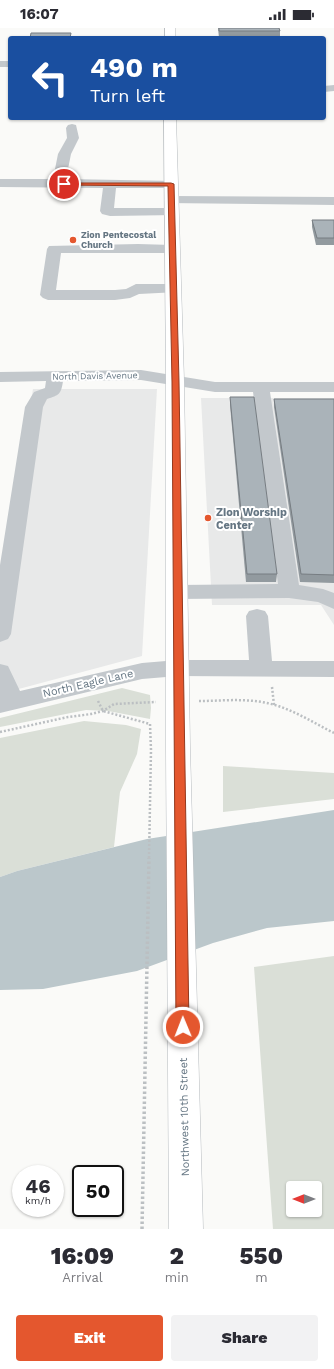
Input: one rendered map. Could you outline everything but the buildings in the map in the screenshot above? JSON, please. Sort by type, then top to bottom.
[{"type":"main road","name":"Northwest 10th Street","points":[[170,120],[175,382],[178,701],[165,748],[186,1229]]},
{"type":"street","points":[[72,128],[73,138],[66,147],[60,170],[61,184],[64,193],[66,194],[110,189],[171,199],[334,201]]},
{"type":"street","points":[[0,183],[61,184]]},
{"type":"street","points":[[110,189],[107,211],[110,212],[171,199]]},
{"type":"street","points":[[172,249],[54,249],[48,295],[115,295],[130,293],[136,289],[173,290]]},
{"type":"street","name":"North Davis Avenue","points":[[0,377],[140,375],[175,382],[215,387],[334,387]]},
{"type":"street","points":[[0,634],[34,407],[40,396],[53,391],[55,376]]},
{"type":"street","points":[[261,387],[289,591]]},
{"type":"street","points":[[177,592],[289,591],[323,596],[334,602]]},
{"type":"street","points":[[257,616],[261,669]]},
{"type":"street","name":"North Eagle Lane","points":[[6,703],[142,671],[178,668],[334,669]]},
{"type":"street","points":[[0,672],[6,703]]},
{"type":"path","points":[[0,732],[103,711],[114,704],[122,703],[256,701],[288,710],[334,733]]},
{"type":"path","points":[[103,711],[150,724],[165,748],[142,1229]]},
{"type":"shaded area","points":[[33,389],[157,389],[142,656],[0,694],[0,578]]},
{"type":"shaded area","points":[[201,398],[334,398],[334,625],[321,605],[212,605]]},
{"type":"shaded area","points":[[122,688],[150,695],[150,719],[108,711],[86,710],[0,727],[0,718]]},
{"type":"shaded area","points":[[84,721],[126,725],[141,729],[137,754],[120,792],[114,847],[17,871],[0,877],[0,738]]},
{"type":"shaded area","points":[[223,766],[334,773],[334,799],[223,812]]},
{"type":"shaded area","points":[[334,810],[334,921],[267,928],[213,943],[137,971],[43,989],[0,990],[0,877],[17,871],[147,839]]},
{"type":"shaded area","points":[[334,956],[334,1229],[273,1229],[254,967]]},
{"type":"place","name":"Zion Pentecostal Church","points":[[73,240]]},
{"type":"place","name":"Zion Worship Center","points":[[208,518]]},
{"type":"route","points":[[64,184],[171,184],[183,1027]]}]
